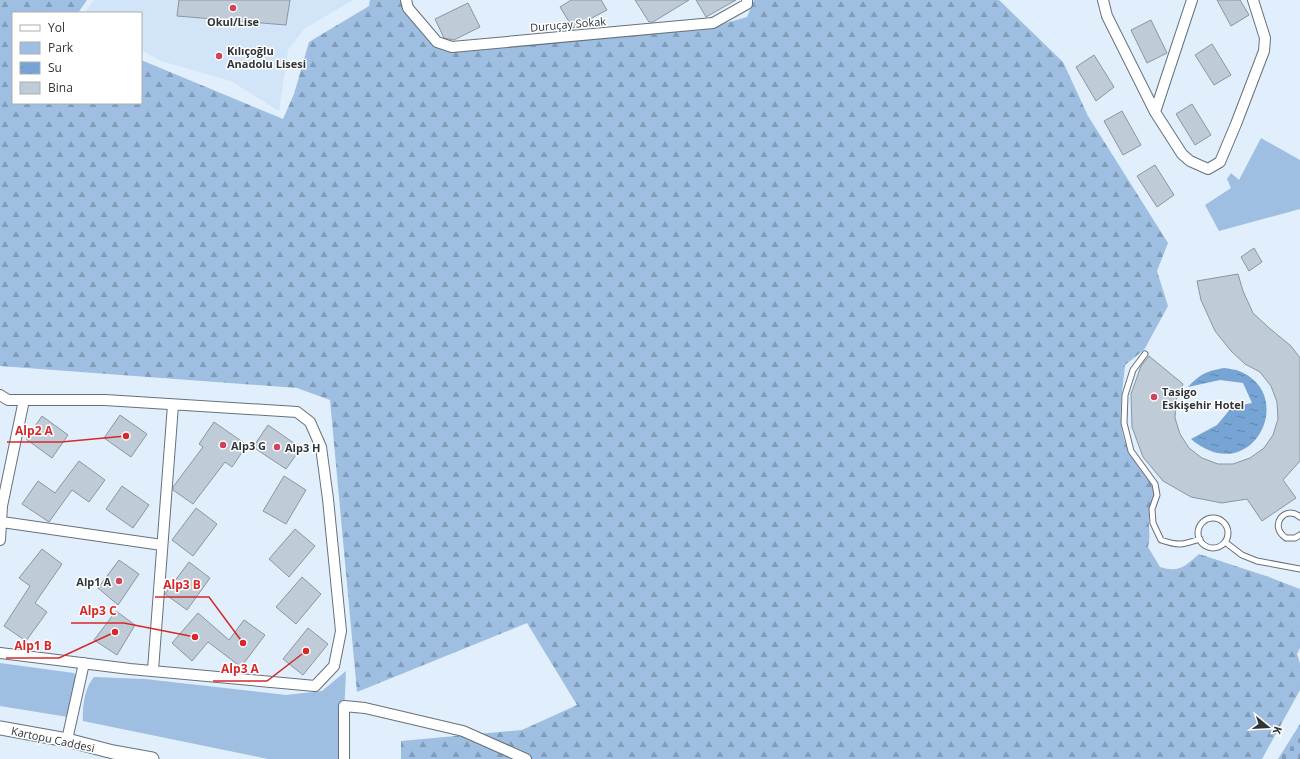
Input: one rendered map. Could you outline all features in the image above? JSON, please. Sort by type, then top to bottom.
[{"type":"street","name":"Duruçay Sokak","points":[[406,0],[408,8],[437,42],[452,47],[712,23],[747,4],[747,0]]},
{"type":"street","points":[[1103,0],[1107,16],[1155,112],[1182,154],[1190,161],[1208,168],[1220,162],[1264,51],[1265,38],[1253,0]]},
{"type":"street","points":[[1155,112],[1192,0]]},
{"type":"street","points":[[0,395],[8,400],[105,400],[297,412],[310,422],[321,447],[328,499],[341,630],[334,666],[315,686],[0,653]]},
{"type":"street","points":[[0,540],[2,522],[1,506],[24,400]]},
{"type":"street","points":[[153,670],[173,405]]},
{"type":"street","points":[[2,522],[162,545]]},
{"type":"street","points":[[67,740],[84,663]]},
{"type":"street","points":[[344,759],[344,706],[365,708],[463,731],[526,759]]},
{"type":"street","name":"Kartopu Caddesi","points":[[0,728],[67,740],[113,752],[152,759]]},
{"type":"lane","points":[[1145,354],[1133,370],[1125,395],[1124,423],[1130,451],[1155,484],[1157,495],[1152,509],[1153,523],[1161,540],[1175,545],[1200,539]]},
{"type":"lane","points":[[1300,517],[1294,513],[1286,514],[1282,516],[1278,523],[1280,532],[1286,538],[1295,538],[1300,536]]},
{"type":"lane","points":[[1213,518],[1222,520],[1228,528],[1229,533],[1225,542],[1221,546],[1211,548],[1202,543],[1200,539],[1198,534],[1201,524],[1204,521],[1213,518]]},
{"type":"lane","points":[[1225,542],[1242,555],[1257,561],[1300,569]]},
{"type":"shaded area","name":"Kılıçoğlu Anadolu Lisesi","points":[[94,0],[353,0],[304,29],[288,50],[279,111],[231,81],[161,61],[142,51],[142,12],[85,12]]},
{"type":"green space","points":[[0,0],[87,0],[79,12],[12,12],[12,104],[142,104],[142,60],[283,119],[294,94],[309,42],[369,6],[370,0],[406,0],[426,30],[452,47],[701,30],[747,17],[754,0],[999,0],[1063,62],[1088,116],[1168,243],[1157,271],[1168,306],[1144,350],[1125,365],[1121,402],[1121,421],[1125,443],[1133,458],[1146,475],[1153,489],[1149,514],[1148,547],[1160,567],[1167,569],[1177,569],[1182,567],[1199,554],[1300,589],[1300,648],[1297,654],[1300,663],[1300,690],[1262,759],[401,759],[401,741],[522,730],[577,705],[527,623],[357,692],[330,400],[297,388],[0,366]]},
{"type":"green space","points":[[1261,138],[1300,160],[1300,209],[1219,231],[1205,205],[1231,188],[1227,179],[1231,173],[1239,180]]},
{"type":"green space","points":[[0,663],[74,673],[77,677],[68,717],[0,706]]},
{"type":"green space","points":[[346,671],[342,759],[268,759],[83,721],[83,710],[88,686],[94,677],[145,679],[286,695],[322,691]]},
{"type":"green space","points":[[1300,724],[1300,759],[1278,759]]},
{"type":"water","points":[[1224,368],[1239,371],[1257,383],[1265,399],[1266,417],[1260,433],[1248,446],[1232,453],[1213,452],[1191,439],[1217,425],[1232,407],[1252,403],[1243,383],[1220,380],[1188,387],[1204,374],[1213,370]]},
{"type":"building","name":"Okul/Lise","points":[[179,0],[290,0],[286,25],[177,16]]},
{"type":"building","points":[[571,0],[601,0],[607,10],[573,28],[560,7]]},
{"type":"building","points":[[635,0],[689,0],[653,22],[649,22]]},
{"type":"building","points":[[696,0],[736,0],[706,17]]},
{"type":"building","points":[[1217,0],[1240,0],[1249,15],[1231,26]]},
{"type":"building","points":[[468,3],[480,27],[454,40],[444,38],[435,19]]},
{"type":"building","points":[[1151,20],[1167,53],[1147,63],[1131,30]]},
{"type":"building","points":[[1212,44],[1231,75],[1214,85],[1195,55]]},
{"type":"building","points":[[1094,55],[1114,87],[1096,101],[1076,67]]},
{"type":"building","points":[[1192,104],[1211,135],[1195,145],[1176,114]]},
{"type":"building","points":[[1122,111],[1141,145],[1123,155],[1104,121]]},
{"type":"building","points":[[1155,165],[1174,195],[1157,207],[1137,176]]},
{"type":"building","points":[[1254,248],[1262,262],[1249,271],[1241,257]]},
{"type":"building","name":"Tasigo Eskişehir Hotel","points":[[1238,274],[1243,291],[1253,313],[1291,346],[1300,358],[1300,461],[1283,480],[1296,498],[1262,521],[1247,499],[1222,503],[1191,497],[1163,481],[1143,457],[1132,427],[1131,394],[1141,366],[1149,356],[1183,384],[1176,400],[1175,418],[1180,434],[1189,448],[1202,458],[1218,464],[1233,464],[1250,458],[1264,448],[1273,435],[1278,419],[1277,402],[1271,386],[1260,372],[1245,364],[1231,351],[1215,331],[1201,300],[1197,281]]},
{"type":"building","points":[[120,415],[147,434],[131,457],[104,438]]},
{"type":"building","points":[[42,416],[68,435],[52,458],[26,439]]},
{"type":"building","points":[[214,422],[247,445],[232,467],[225,462],[193,504],[173,490],[173,487],[203,447],[199,444]]},
{"type":"building","name":"Alp3 H","points":[[268,425],[301,448],[286,469],[253,447]]},
{"type":"building","points":[[79,461],[105,480],[89,502],[72,490],[49,522],[22,504],[38,481],[55,493]]},
{"type":"building","points":[[284,476],[306,490],[286,524],[263,511]]},
{"type":"building","points":[[122,486],[149,505],[133,528],[106,509]]},
{"type":"building","points":[[196,508],[217,524],[193,556],[172,540]]},
{"type":"building","points":[[295,529],[315,546],[289,577],[269,559]]},
{"type":"building","points":[[42,549],[62,564],[35,603],[47,612],[26,641],[4,626],[30,586],[19,578]]},
{"type":"building","name":"Alp1 A","points":[[119,560],[139,574],[118,605],[98,588]]},
{"type":"building","points":[[189,562],[210,578],[187,610],[165,594]]},
{"type":"building","points":[[302,577],[321,594],[296,624],[276,607]]},
{"type":"building","points":[[116,611],[135,625],[117,655],[94,640]]},
{"type":"building","points":[[198,613],[229,640],[244,620],[265,635],[241,667],[208,642],[192,661],[172,643]]},
{"type":"building","points":[[308,628],[328,644],[303,675],[283,659]]},
{"type":"place","name":"Okul/Lise","points":[[233,8]]},
{"type":"place","name":"Kılıçoğlu Anadolu Lisesi","points":[[219,56]]},
{"type":"place","name":"Tasigo Eskişehir Hotel","points":[[1154,397]]},
{"type":"place","name":"Alp2 A","points":[[126,436]]},
{"type":"place","name":"Alp3 G","points":[[223,445]]},
{"type":"place","name":"Alp3 H","points":[[277,447]]},
{"type":"place","name":"Alp1 A","points":[[119,581]]},
{"type":"place","name":"Alp1 B","points":[[115,632]]},
{"type":"place","name":"Alp3 C","points":[[195,637]]},
{"type":"place","name":"Alp3 B","points":[[243,643]]},
{"type":"place","name":"Alp3 A","points":[[306,651]]}]
